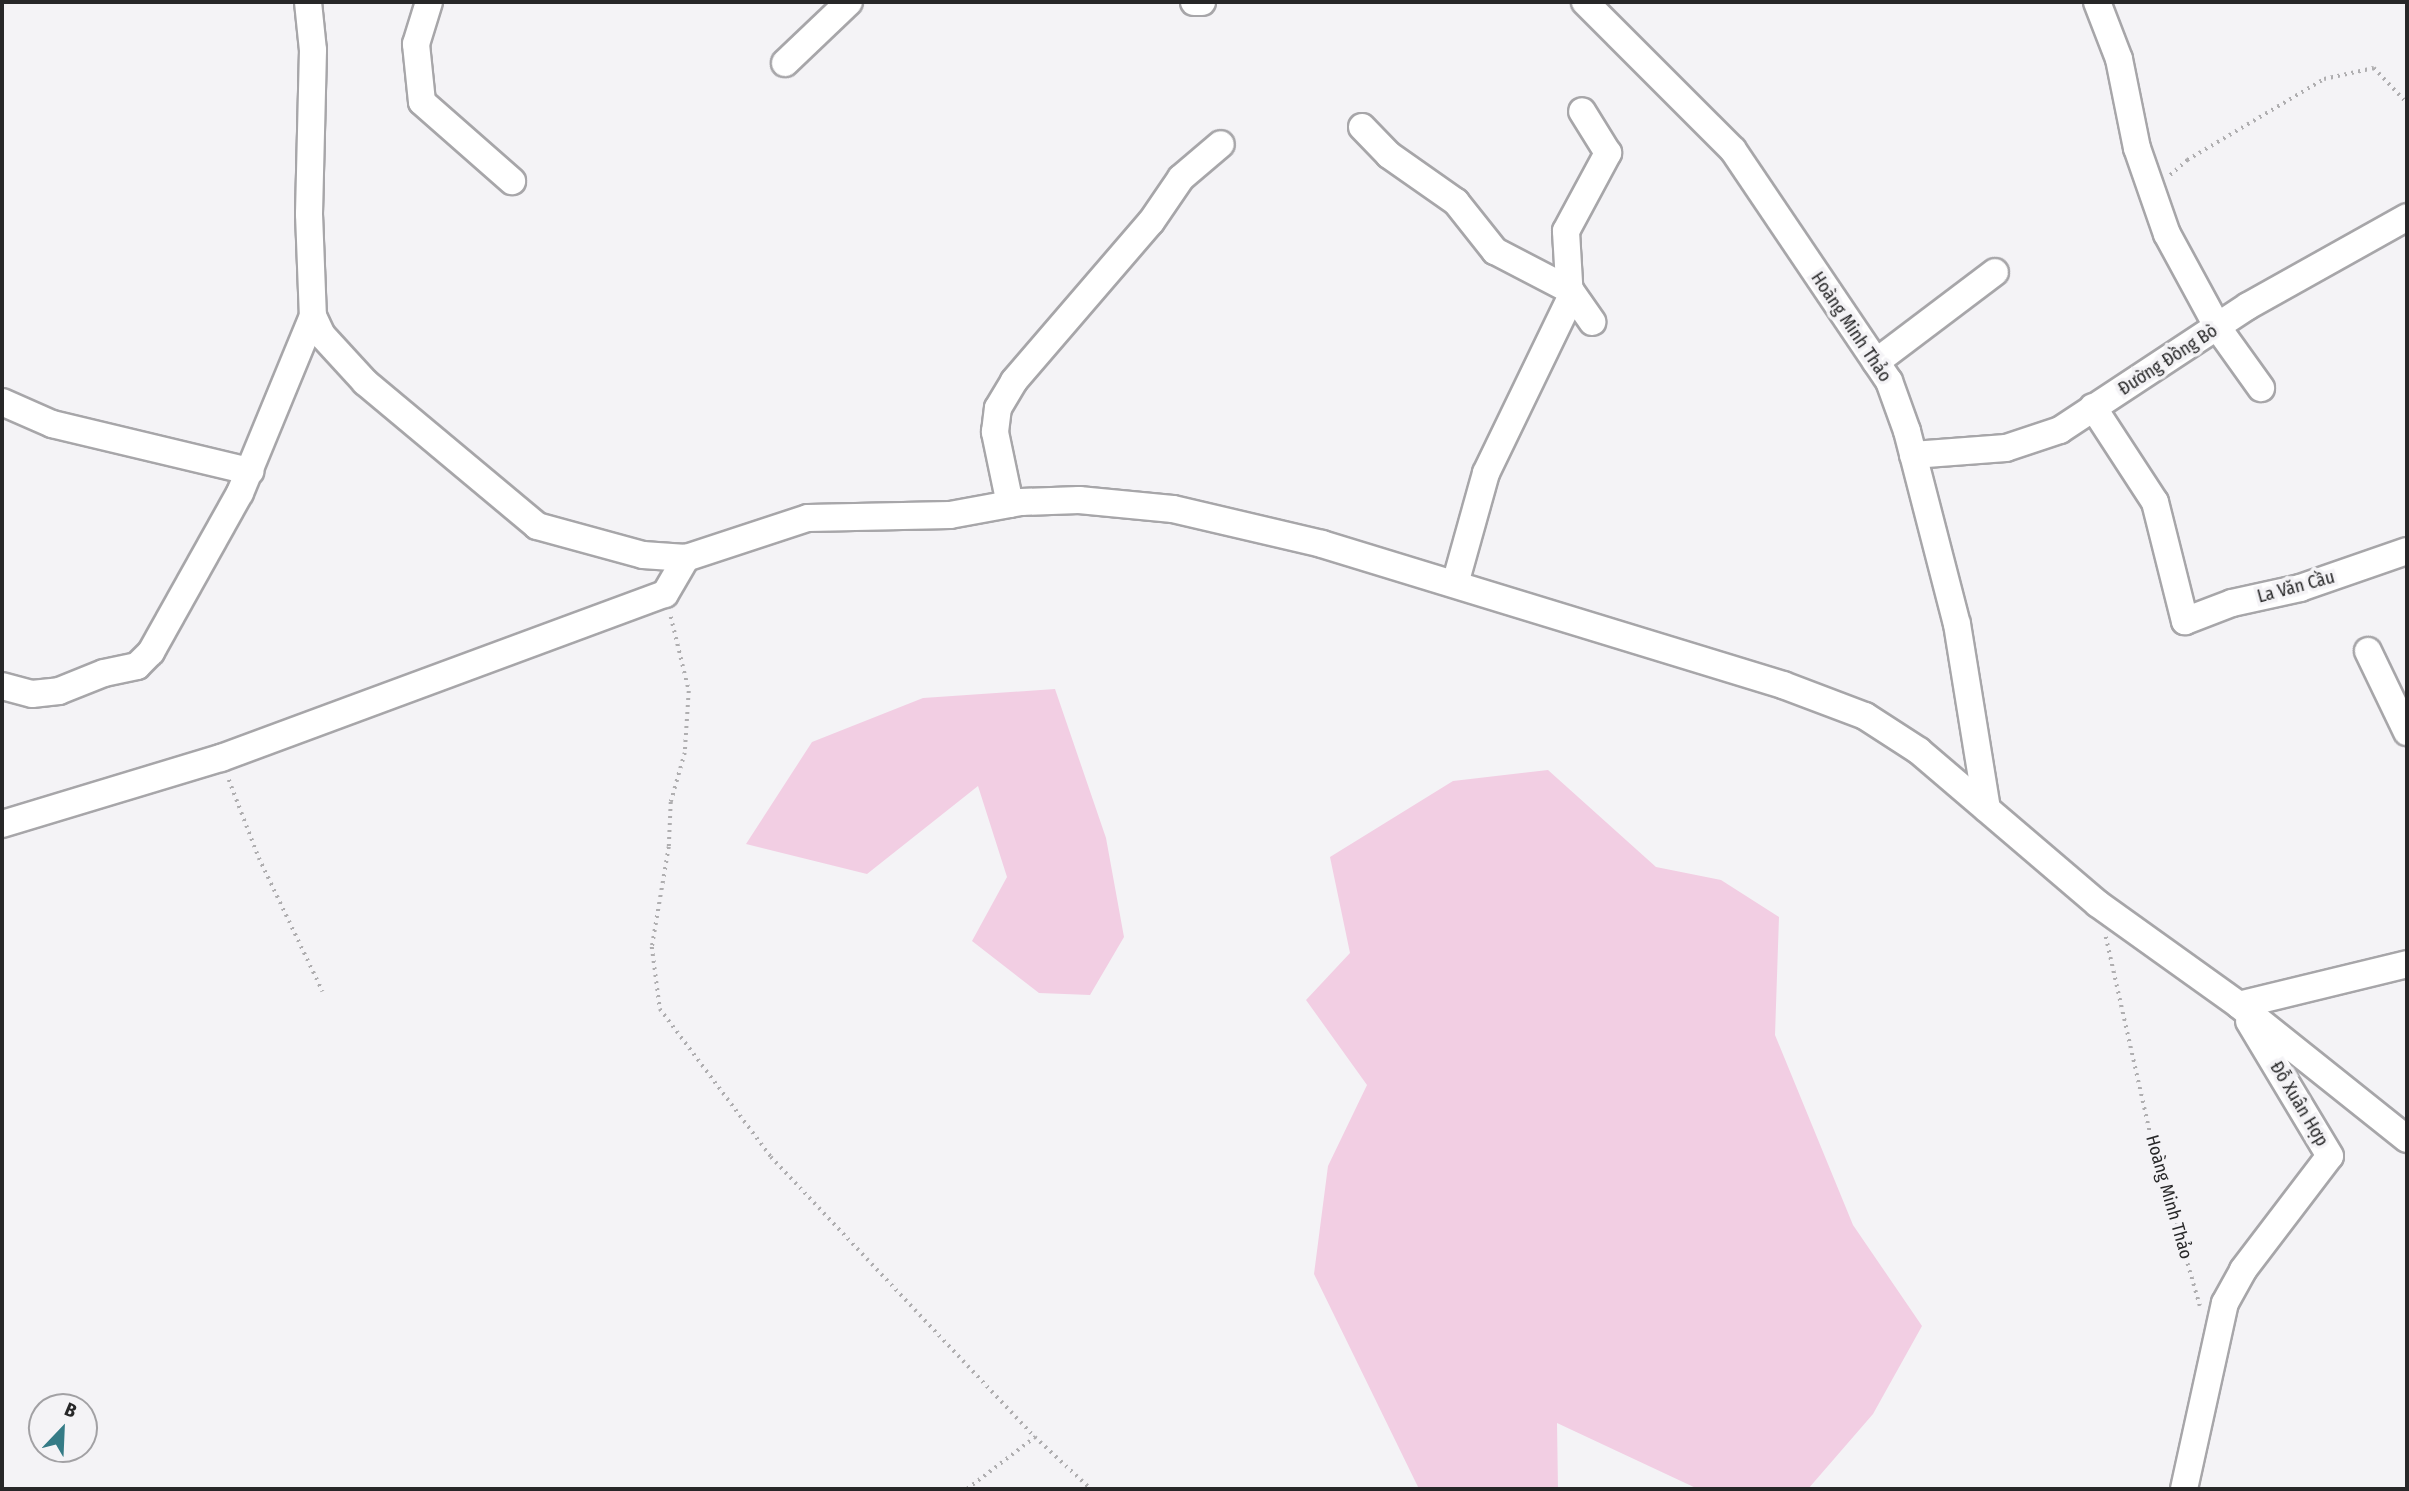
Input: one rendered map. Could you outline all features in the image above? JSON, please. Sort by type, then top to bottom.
[{"type":"street","points":[[308,2],[313,50],[309,214],[313,316],[322,335],[365,382],[505,502],[537,526],[643,555],[686,558],[808,518],[950,515],[1010,504],[1079,500],[1173,509],[1244,522],[1455,584],[1543,615],[1783,685],[1865,716],[1919,751],[2098,904],[2239,1005],[2407,1139]]},
{"type":"street","points":[[429,2],[416,44],[422,102],[512,181]]},
{"type":"street","points":[[785,63],[849,2]]},
{"type":"street","points":[[1194,2],[1202,2]]},
{"type":"street","name":"Hoàng Minh Thảo","points":[[1585,2],[1733,150],[1876,362],[1899,405],[1968,676],[1987,809]]},
{"type":"street","points":[[2097,2],[2119,59],[2132,131],[2167,234],[2218,328],[2261,388]]},
{"type":"street","points":[[1455,584],[1486,473],[1570,299],[1566,231],[1608,153],[1582,111]]},
{"type":"street","points":[[1362,127],[1389,155],[1456,202],[1495,251],[1570,290],[1592,322]]},
{"type":"street","points":[[1010,504],[995,432],[1003,399],[1151,222],[1181,178],[1221,144]]},
{"type":"street","name":"Đường Đồng Bò","points":[[1913,456],[2036,441],[2294,278],[2407,217]]},
{"type":"street","points":[[1876,362],[1995,272]]},
{"type":"street","points":[[2,686],[32,694],[59,691],[104,673],[137,666],[151,652],[250,471],[313,316]]},
{"type":"street","points":[[2,402],[52,424],[250,471]]},
{"type":"street","name":"La Văn Cầu","points":[[2093,407],[2155,502],[2185,621],[2232,603],[2300,588],[2407,551]]},
{"type":"street","points":[[2,824],[221,758],[665,594],[686,558]]},
{"type":"street","points":[[2368,651],[2407,732]]},
{"type":"street","points":[[2239,1005],[2407,964]]},
{"type":"street","name":"Đỗ Xuân Hợp","points":[[2184,1489],[2204,1414],[2213,1347],[2225,1303],[2243,1270],[2330,1156],[2239,1005]]},
{"type":"path","points":[[2152,191],[2187,160],[2324,79],[2374,68],[2407,103]]},
{"type":"path","points":[[665,594],[690,691],[685,753],[671,802],[669,847],[652,947],[660,1009],[771,1157],[1035,1437],[1091,1489]]},
{"type":"path","points":[[221,758],[259,858],[323,992]]},
{"type":"path","name":"Hoàng Minh Thảo","points":[[2098,904],[2151,1136],[2202,1310]]},
{"type":"path","points":[[967,1489],[1035,1437]]},
{"type":"shaded area","points":[[1055,689],[1106,838],[1124,937],[1090,995],[1039,993],[972,941],[1007,877],[978,786],[867,874],[746,844],[812,742],[923,698]]},
{"type":"shaded area","points":[[1548,770],[1656,867],[1721,880],[1779,917],[1775,1035],[1853,1225],[1922,1326],[1873,1414],[1808,1489],[1698,1489],[1557,1423],[1558,1489],[1419,1489],[1314,1274],[1328,1166],[1367,1085],[1306,1000],[1350,953],[1330,857],[1453,781]]}]
